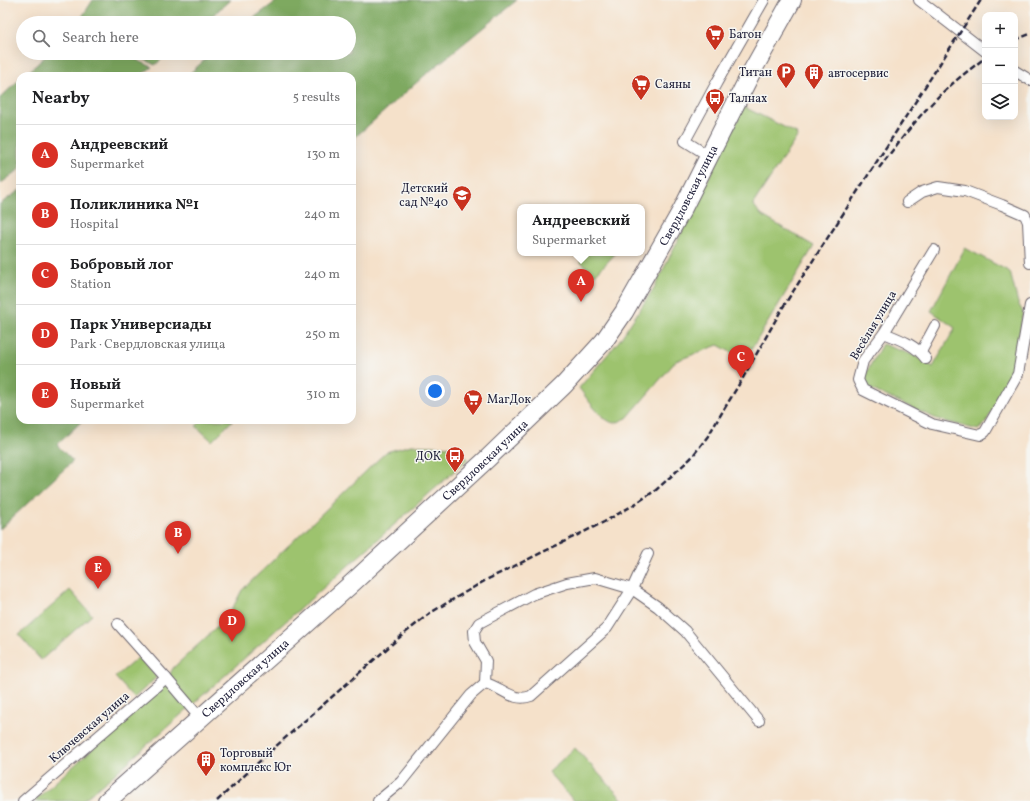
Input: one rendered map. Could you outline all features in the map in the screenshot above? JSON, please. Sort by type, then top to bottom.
[{"type":"highway","name":"Свердловская улица","points":[[107,801],[349,586],[487,459],[564,385],[604,341],[624,312],[682,210],[757,61],[792,0]]},
{"type":"street","points":[[709,156],[685,141],[764,0]]},
{"type":"street","points":[[919,0],[982,49]]},
{"type":"street","points":[[1018,73],[1030,80]]},
{"type":"street","points":[[907,202],[922,192],[938,187],[965,191],[1025,215],[1028,222],[1030,263]]},
{"type":"street","name":"Весёлая улица","points":[[934,250],[884,333],[863,362],[858,380],[864,390],[932,424],[980,435],[985,432],[1018,374],[1030,306]]},
{"type":"street","points":[[884,333],[902,341],[923,356],[935,326]]},
{"type":"street","points":[[485,683],[493,685],[516,698],[531,696],[607,628],[632,589],[648,554]]},
{"type":"street","points":[[378,801],[401,782],[471,695],[485,683],[486,661],[475,642],[474,631],[480,623],[534,594],[567,583],[595,578],[632,589],[658,607],[685,632],[760,721]]},
{"type":"street","points":[[118,624],[200,718]]},
{"type":"street","name":"Ключевская улица","points":[[24,801],[163,674]]},
{"type":"green space","points":[[93,0],[230,0],[212,16],[83,16]]},
{"type":"green space","points":[[278,0],[517,0],[424,76],[356,136],[356,72],[191,72],[204,60],[356,60],[356,16],[256,16]]},
{"type":"green space","points":[[41,60],[137,60],[152,67],[145,72],[28,72]]},
{"type":"green space","points":[[145,60],[161,60],[155,65]]},
{"type":"green space","points":[[16,83],[16,172],[0,184],[0,98]]},
{"type":"green space","points":[[744,107],[796,133],[797,137],[753,204],[761,215],[814,246],[745,360],[718,345],[676,361],[627,418],[615,423],[610,422],[595,409],[579,388],[619,341],[654,288]]},
{"type":"green space","points":[[16,193],[16,424],[79,424],[57,445],[73,461],[0,529],[0,204]]},
{"type":"green space","points":[[965,248],[1010,272],[1018,303],[1023,312],[1013,374],[985,424],[978,430],[937,419],[866,387],[865,375],[882,344],[913,355],[933,367],[955,328],[931,311]]},
{"type":"green space","points":[[584,256],[613,256],[595,275],[580,261]]},
{"type":"green space","points":[[198,424],[229,424],[212,441],[196,426]]},
{"type":"green space","points":[[411,445],[456,447],[468,459],[110,778],[82,801],[34,801],[165,685],[173,668],[228,617],[242,590],[386,452]]},
{"type":"green space","points":[[70,590],[92,615],[41,660],[19,635]]},
{"type":"green space","points":[[139,657],[157,677],[134,698],[115,677]]},
{"type":"green space","points":[[575,748],[624,801],[574,801],[548,772]]},
{"type":"railway","points":[[217,801],[275,747],[400,637],[430,613],[486,580],[604,522],[632,506],[656,490],[691,458],[708,436],[783,307],[981,0]]},
{"type":"railway","points":[[1018,39],[1030,34]]},
{"type":"railway","points":[[879,168],[925,110],[958,79],[982,60]]},
{"type":"place","name":"Батон","points":[[715,51]]},
{"type":"place","name":"Титан","points":[[786,89]]},
{"type":"place","name":"автосервис","points":[[814,90]]},
{"type":"place","name":"Саяны","points":[[641,101]]},
{"type":"place","name":"Талнах","points":[[715,115]]},
{"type":"place","name":"Детский сад №40","points":[[462,212]]},
{"type":"place","name":"Андреевский","points":[[581,302]]},
{"type":"place","name":"Бобровый лог","points":[[741,378]]},
{"type":"place","name":"МагДок","points":[[473,416]]},
{"type":"place","name":"ДОК","points":[[455,473]]},
{"type":"place","name":"Поликлиника №1","points":[[178,554]]},
{"type":"place","name":"Новый","points":[[98,589]]},
{"type":"place","name":"Парк Универсиады","points":[[232,642]]},
{"type":"place","name":"Торговый комплекс Юг","points":[[206,777]]}]
